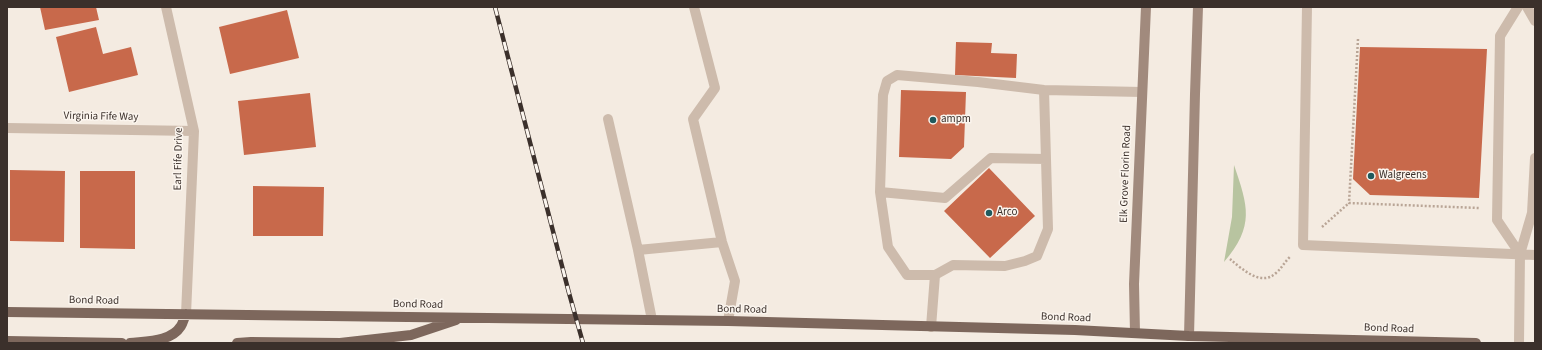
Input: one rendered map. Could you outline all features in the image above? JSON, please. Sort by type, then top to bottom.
[{"type":"main road","name":"Elk Grove Florin Road","points":[[1135,338],[1134,284],[1146,7]]},
{"type":"main road","points":[[1189,339],[1198,7]]},
{"type":"main road","name":"Bond Road","points":[[7,312],[728,321],[931,327],[1135,338],[1476,343]]},
{"type":"main road","points":[[130,343],[161,339],[174,333],[182,326],[186,314]]},
{"type":"main road","points":[[237,343],[340,343],[411,335],[464,318]]},
{"type":"main road","points":[[7,341],[122,343]]},
{"type":"street","name":"Earl Fife Drive","points":[[166,7],[194,131],[186,314]]},
{"type":"street","points":[[694,7],[715,88],[693,119],[722,242],[735,281],[728,321]]},
{"type":"street","points":[[1307,7],[1303,245],[1535,255]]},
{"type":"street","points":[[1518,7],[1500,36],[1497,220],[1520,254]]},
{"type":"street","points":[[1527,7],[1535,21]]},
{"type":"street","points":[[1044,90],[1048,229],[1037,256],[1025,261],[1004,266],[953,265],[935,274],[907,275],[888,247],[880,192],[882,95],[887,81],[897,76],[978,82],[1044,90],[1142,92]]},
{"type":"street","points":[[608,119],[638,250],[652,320]]},
{"type":"street","name":"Virginia Fife Way","points":[[7,128],[194,131]]},
{"type":"street","points":[[880,192],[945,198],[991,158],[1046,159]]},
{"type":"street","points":[[1519,343],[1520,254],[1532,213],[1535,158]]},
{"type":"street","points":[[638,250],[722,242]]},
{"type":"street","points":[[931,327],[935,274]]},
{"type":"path","points":[[1358,39],[1349,203],[1497,210]]},
{"type":"green space","points":[[1234,165],[1243,192],[1246,215],[1241,237],[1224,262],[1232,217]]},
{"type":"building","points":[[40,7],[96,7],[99,20],[45,30]]},
{"type":"building","points":[[287,10],[299,58],[230,74],[219,27]]},
{"type":"building","points":[[96,27],[103,54],[131,47],[138,75],[69,92],[56,37]]},
{"type":"building","points":[[956,42],[992,43],[991,53],[1017,54],[1016,78],[955,75]]},
{"type":"building","points":[[1360,47],[1487,49],[1479,198],[1370,195],[1353,179]]},
{"type":"building","name":"ampm","points":[[901,90],[966,92],[964,147],[951,159],[899,157]]},
{"type":"building","points":[[310,93],[316,147],[244,155],[238,101]]},
{"type":"building","name":"Arco","points":[[989,168],[1035,216],[990,258],[944,211]]},
{"type":"building","points":[[10,170],[65,171],[64,242],[10,241]]},
{"type":"building","points":[[80,171],[135,171],[135,249],[80,248]]},
{"type":"building","points":[[253,186],[324,187],[323,236],[253,236]]},
{"type":"railway","points":[[495,7],[583,343]]},
{"type":"place","name":"ampm","points":[[933,120]]},
{"type":"place","name":"Walgreens","points":[[1371,176]]},
{"type":"place","name":"Arco","points":[[989,213]]}]
